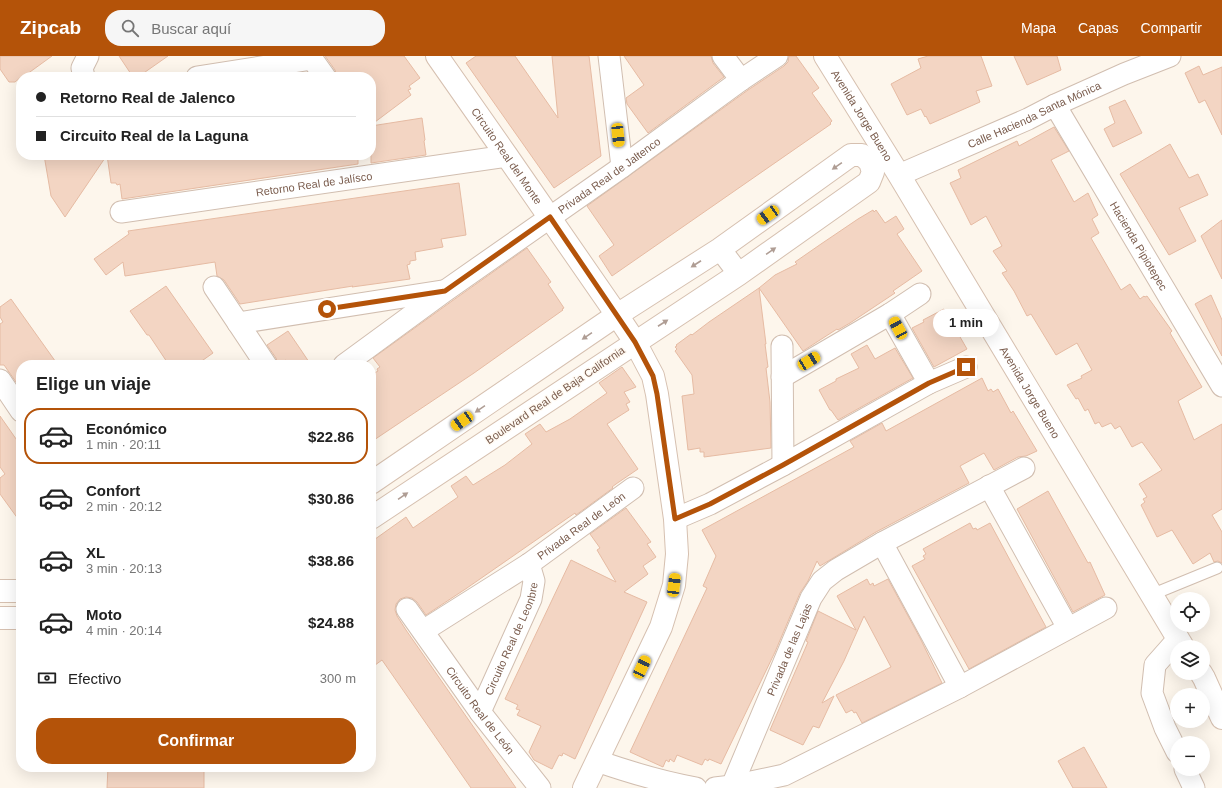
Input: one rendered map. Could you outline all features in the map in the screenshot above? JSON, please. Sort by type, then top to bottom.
[{"type":"street","points":[[83,72],[82,68],[88,56]]},
{"type":"street","name":"Circuito Real del Monte","points":[[437,56],[550,217],[635,342],[653,376],[657,394],[675,519],[677,554],[674,585],[661,627],[584,788]]},
{"type":"street","points":[[609,56],[622,167]]},
{"type":"street","points":[[723,56],[741,80]]},
{"type":"street","name":"Privada Real de Jaltenco","points":[[351,360],[445,291],[622,167],[741,80],[777,56]]},
{"type":"street","name":"Avenida Jorge Bueno","points":[[825,56],[899,175],[1178,640]]},
{"type":"street","name":"Calle Hacienda Santa Mónica","points":[[899,175],[1028,119],[1055,105],[1124,74],[1170,56]]},
{"type":"street","points":[[226,72],[311,57],[322,72]]},
{"type":"street","name":"Hacienda Pipiotepec","points":[[1055,105],[1222,386]]},
{"type":"street","name":"Boulevard Real de Baja California","points":[[376,480],[617,315],[720,249],[851,155],[862,155],[870,162],[873,172],[869,182],[739,274],[376,515]]},
{"type":"street","name":"Retorno Real de Jalísco","points":[[121,212],[507,156]]},
{"type":"street","points":[[720,249],[739,274]]},
{"type":"street","points":[[214,287],[263,360]]},
{"type":"street","points":[[238,323],[445,291]]},
{"type":"street","points":[[782,377],[890,314],[920,294]]},
{"type":"street","points":[[890,314],[929,383]]},
{"type":"street","points":[[782,346],[783,465]]},
{"type":"street","points":[[675,519],[710,504],[783,465],[929,383],[966,367]]},
{"type":"street","points":[[0,380],[16,403]]},
{"type":"street","name":"Privada de las Lajas","points":[[723,787],[811,598],[822,581],[836,570],[882,543],[1024,468]]},
{"type":"street","points":[[989,486],[1068,628]]},
{"type":"street","name":"Privada Real de León","points":[[529,564],[633,488]]},
{"type":"street","points":[[882,543],[960,687]]},
{"type":"street","points":[[423,631],[529,564]]},
{"type":"street","name":"Circuito Real de Leonbre","points":[[480,712],[531,599],[534,581],[529,564]]},
{"type":"street","points":[[0,590],[16,591]]},
{"type":"street","name":"Privada de las Lajas","points":[[723,787],[784,775],[960,687],[1106,608]]},
{"type":"street","name":"Circuito Real de León","points":[[407,609],[480,712],[540,788]]},
{"type":"street","points":[[0,618],[16,618]]},
{"type":"street","points":[[1170,652],[1155,665],[1152,693],[1170,738]]},
{"type":"street","points":[[1210,679],[1222,718]]},
{"type":"street","points":[[597,761],[655,779],[696,788]]},
{"type":"street","points":[[1188,776],[1194,788]]},
{"type":"lane","points":[[1152,595],[1217,568]]},
{"type":"building","points":[[0,56],[52,56],[30,72],[16,72],[15,82],[9,82],[0,69]]},
{"type":"building","points":[[119,56],[168,56],[145,72],[130,72]]},
{"type":"building","points":[[325,56],[404,56],[420,78],[409,86],[411,89],[408,90],[411,95],[376,121],[376,72],[336,72]]},
{"type":"building","points":[[476,56],[515,56],[558,118],[552,56],[589,56],[601,156],[554,188],[466,63]]},
{"type":"building","points":[[624,56],[711,56],[713,63],[724,77],[648,133],[627,104],[626,98],[644,85]]},
{"type":"building","points":[[789,56],[796,56],[819,88],[812,93],[832,121],[830,123],[831,124],[612,276],[599,256],[614,245],[587,206],[748,90],[784,66],[788,62]]},
{"type":"building","points":[[928,56],[981,56],[992,86],[976,91],[980,102],[930,124],[921,109],[907,115],[891,84],[921,68],[918,59]]},
{"type":"building","points":[[1014,56],[1057,56],[1061,70],[1027,85]]},
{"type":"building","points":[[1199,66],[1203,75],[1222,67],[1222,135],[1205,100],[1199,103],[1185,73]]},
{"type":"building","points":[[1125,100],[1142,133],[1113,147],[1104,129],[1115,123],[1109,107]]},
{"type":"building","points":[[422,118],[426,155],[371,163],[371,160],[376,160],[376,125]]},
{"type":"building","points":[[1054,127],[1069,151],[1051,160],[1074,202],[1088,193],[1098,215],[1092,219],[1099,233],[1091,238],[1121,290],[1130,284],[1140,299],[1147,296],[1172,331],[1170,333],[1202,387],[1178,401],[1194,440],[1222,424],[1222,509],[1212,515],[1222,532],[1222,563],[1218,561],[1214,562],[1210,553],[1193,564],[1172,530],[1157,537],[1141,505],[1145,502],[1143,499],[1147,497],[1139,484],[1162,470],[1142,442],[1132,447],[1120,426],[1115,429],[1111,423],[1102,427],[1099,422],[1095,424],[1088,409],[1085,411],[1078,398],[1076,399],[1067,385],[1082,378],[1081,376],[1092,370],[1077,343],[1056,355],[1031,314],[1027,316],[1014,291],[1002,273],[1007,271],[993,251],[1002,246],[986,216],[971,225],[950,183],[961,178],[958,170],[1017,141],[1019,146]]},
{"type":"building","points":[[1170,144],[1189,178],[1198,174],[1208,195],[1179,208],[1196,241],[1169,255],[1120,174]]},
{"type":"building","points":[[45,160],[104,160],[65,217],[51,196]]},
{"type":"building","points":[[108,160],[358,160],[358,164],[122,199],[120,184],[117,185],[116,183],[111,183]]},
{"type":"building","points":[[459,183],[466,235],[441,239],[443,247],[415,252],[416,260],[410,261],[410,264],[407,265],[410,279],[352,287],[353,286],[240,304],[224,280],[217,276],[215,262],[125,276],[123,262],[106,275],[94,259],[129,234],[128,231]]},
{"type":"building","points":[[873,210],[874,212],[876,210],[885,223],[896,216],[904,229],[897,234],[922,271],[893,291],[895,293],[850,323],[838,330],[837,329],[803,351],[759,288],[775,275],[797,264],[795,262]]},
{"type":"building","points":[[1222,220],[1222,279],[1201,236]]},
{"type":"building","points":[[527,248],[551,282],[548,284],[564,308],[474,373],[376,439],[376,372],[380,367],[373,358]]},
{"type":"building","points":[[166,286],[213,353],[203,360],[166,360],[149,335],[147,335],[130,311]]},
{"type":"building","points":[[759,288],[768,367],[766,368],[770,402],[771,448],[704,457],[704,452],[700,452],[700,448],[688,450],[682,396],[694,394],[692,375],[675,351],[677,349],[675,347],[691,334],[692,335]]},
{"type":"building","points":[[1211,295],[1222,320],[1222,356],[1195,304]]},
{"type":"building","points":[[11,299],[54,360],[16,360],[16,382],[4,365],[0,365],[0,324],[3,322],[0,317],[0,307]]},
{"type":"building","points":[[944,309],[967,349],[934,367],[912,328],[924,322],[923,320]]},
{"type":"building","points":[[288,331],[308,360],[277,360],[267,345]]},
{"type":"building","points":[[867,345],[875,359],[895,348],[913,378],[838,420],[830,410],[819,390],[836,381],[836,379],[859,368],[851,354]]},
{"type":"building","points":[[622,367],[636,387],[624,392],[630,402],[626,404],[629,410],[607,424],[638,469],[576,515],[575,513],[426,615],[417,602],[412,598],[406,597],[400,599],[396,604],[395,610],[397,616],[406,630],[516,788],[471,788],[382,660],[376,664],[376,538],[406,517],[413,528],[458,497],[451,486],[466,476],[473,485],[505,465],[532,444],[525,434],[540,424],[546,432],[570,419],[607,393],[599,383]]},
{"type":"building","points":[[982,378],[988,391],[991,389],[993,392],[998,389],[1011,413],[1013,411],[1037,451],[1026,456],[1018,457],[994,470],[984,453],[960,466],[969,483],[876,532],[820,566],[817,561],[808,581],[800,593],[775,652],[721,764],[705,759],[702,765],[677,755],[674,762],[670,759],[669,762],[666,760],[663,767],[630,752],[707,588],[703,586],[716,556],[702,530],[854,447],[850,441],[882,423],[886,431]]},
{"type":"building","points":[[0,416],[16,439],[16,516],[0,494],[0,478],[5,474],[0,467]]},
{"type":"building","points":[[1048,491],[1088,563],[1090,562],[1105,595],[1073,612],[1017,509]]},
{"type":"building","points":[[626,508],[651,542],[647,544],[656,557],[643,566],[648,574],[624,592],[647,602],[575,759],[563,753],[562,756],[559,755],[552,769],[534,760],[529,752],[541,726],[517,715],[520,710],[516,709],[518,705],[505,699],[571,560],[616,582],[597,550],[600,548],[590,534]]},
{"type":"building","points":[[970,523],[973,529],[976,528],[977,530],[990,523],[1046,627],[969,669],[912,566],[925,559],[923,556],[926,554],[923,549]]},
{"type":"building","points":[[867,579],[870,585],[873,583],[874,586],[888,579],[920,638],[942,683],[862,723],[856,712],[854,713],[852,710],[846,713],[836,695],[891,667],[864,616],[844,661],[822,703],[834,696],[819,728],[813,726],[803,745],[770,730],[808,642],[806,641],[818,611],[856,630],[837,596]]},
{"type":"building","points":[[1084,747],[1107,788],[1073,788],[1058,761]]},
{"type":"building","points":[[108,772],[204,772],[204,788],[107,788]]},
{"type":"route","points":[[327,309],[445,291],[550,217],[635,342],[653,376],[657,394],[675,519],[710,504],[783,465],[929,383],[966,367]]}]
